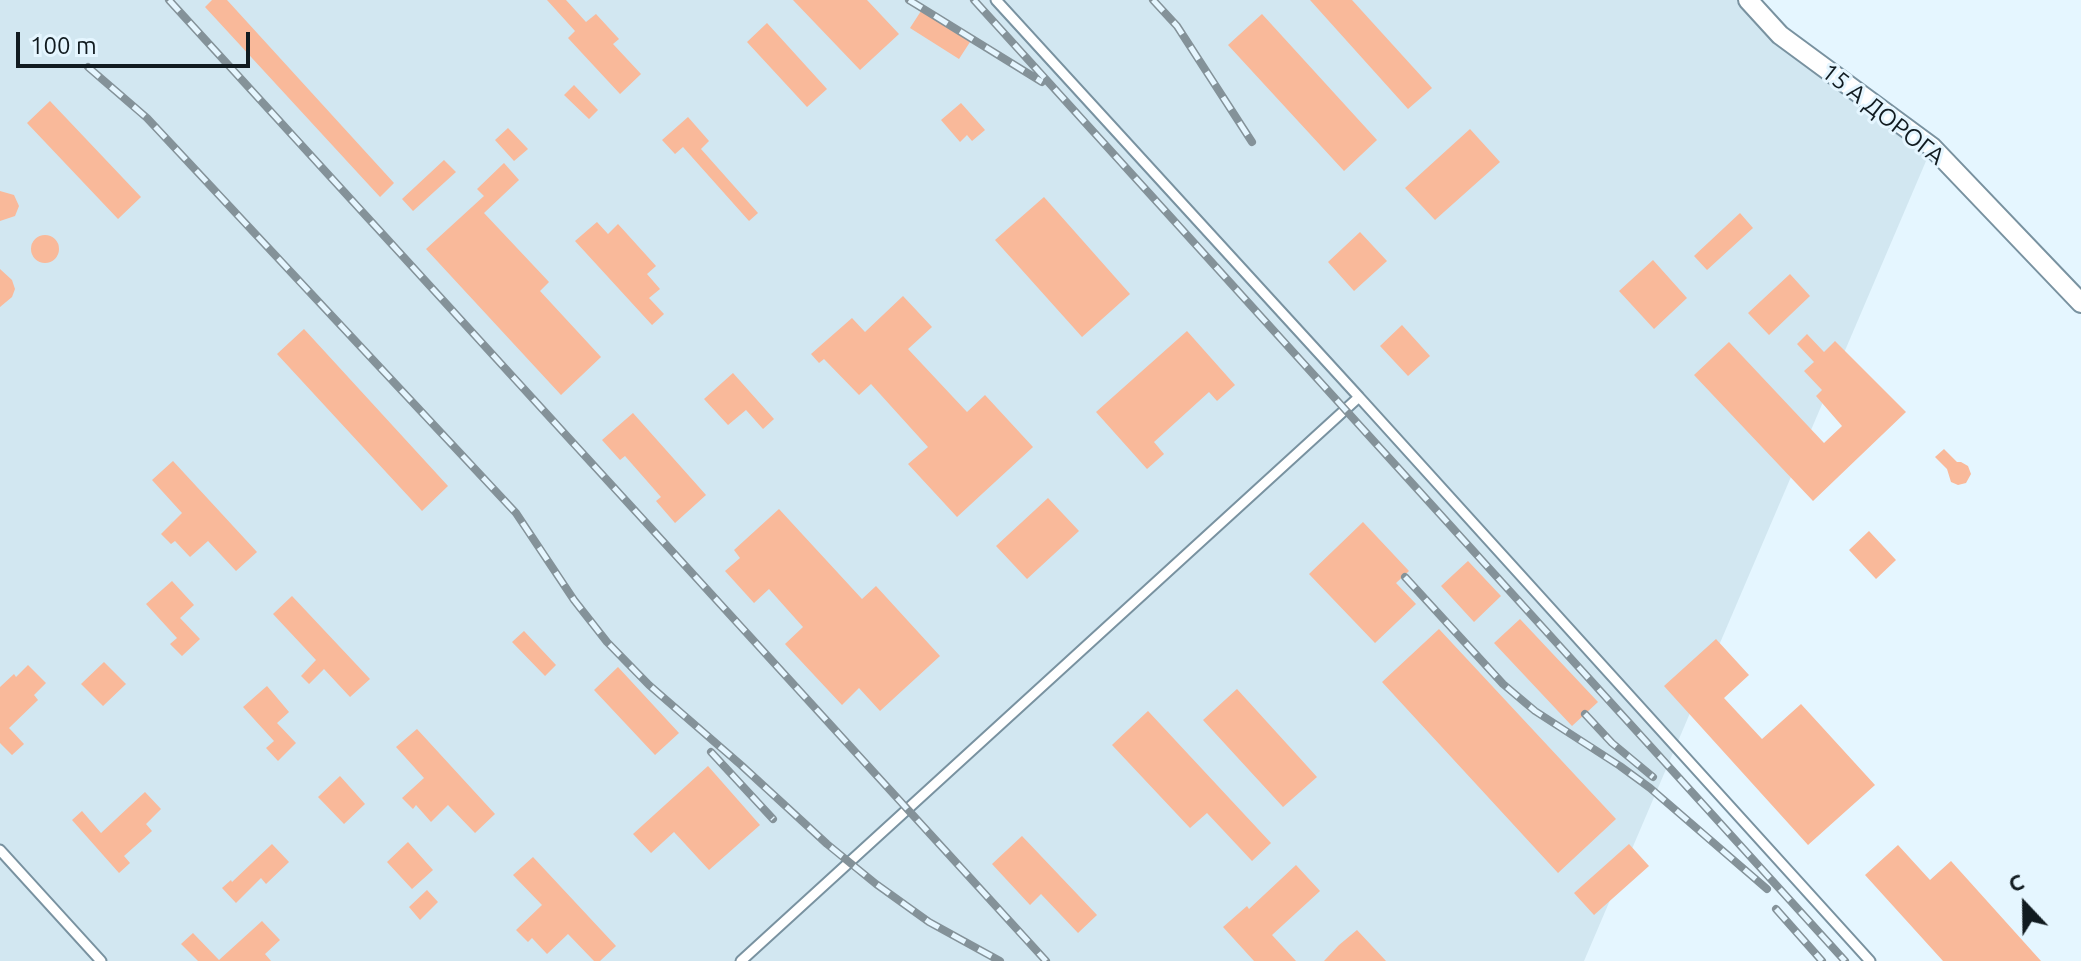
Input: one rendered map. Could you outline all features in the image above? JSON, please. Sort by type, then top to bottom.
[{"type":"street","name":"15 А ДОРОГА","points":[[1748,0],[1780,35],[1932,147],[2081,303]]},
{"type":"lane","points":[[996,0],[1870,961]]},
{"type":"lane","points":[[741,961],[1359,397]]},
{"type":"lane","points":[[0,850],[101,961]]},
{"type":"shaded area","points":[[0,0],[1748,0],[1932,147],[1584,961],[0,961]]},
{"type":"building","points":[[212,0],[227,0],[394,183],[380,197],[205,7]]},
{"type":"building","points":[[547,0],[566,0],[586,22],[596,14],[619,39],[613,44],[641,74],[620,94],[568,38],[575,31]]},
{"type":"building","points":[[793,0],[867,0],[899,34],[860,70]]},
{"type":"building","points":[[1310,0],[1352,0],[1432,88],[1408,109]]},
{"type":"building","points":[[921,11],[970,42],[959,59],[910,28]]},
{"type":"building","points":[[1262,14],[1377,140],[1344,171],[1228,45]]},
{"type":"building","points":[[767,23],[827,89],[807,107],[747,42]]},
{"type":"building","points":[[574,85],[598,110],[589,119],[564,95]]},
{"type":"building","points":[[50,101],[141,197],[118,219],[27,123]]},
{"type":"building","points":[[961,103],[985,130],[972,141],[967,135],[960,142],[941,120]]},
{"type":"building","points":[[688,117],[709,141],[701,149],[758,213],[749,221],[683,147],[675,154],[662,140]]},
{"type":"building","points":[[508,128],[528,149],[514,161],[495,140]]},
{"type":"building","points":[[1470,129],[1500,162],[1435,220],[1405,188]]},
{"type":"building","points":[[444,160],[456,172],[413,211],[402,199]]},
{"type":"building","points":[[504,163],[519,180],[484,213],[549,282],[540,291],[601,357],[561,395],[426,249],[484,196],[477,189]]},
{"type":"building","points":[[0,191],[14,195],[19,206],[15,216],[0,221]]},
{"type":"building","points":[[1044,197],[1130,294],[1082,337],[995,240]]},
{"type":"building","points":[[1740,213],[1753,228],[1707,270],[1694,256]]},
{"type":"building","points":[[597,222],[608,234],[618,224],[656,266],[647,274],[660,289],[649,298],[664,314],[652,325],[575,241]]},
{"type":"building","points":[[1360,232],[1387,261],[1354,291],[1328,262]]},
{"type":"building","points":[[45,235],[55,239],[59,249],[55,259],[45,263],[35,259],[31,249],[35,239]]},
{"type":"building","points":[[1653,260],[1687,298],[1654,329],[1619,291]]},
{"type":"building","points":[[0,269],[12,280],[15,289],[12,297],[0,307]]},
{"type":"building","points":[[1790,274],[1810,296],[1769,335],[1748,313]]},
{"type":"building","points":[[903,296],[932,327],[908,349],[967,412],[985,395],[1033,447],[957,517],[908,464],[928,447],[871,384],[859,395],[824,359],[819,363],[811,354],[852,318],[865,332]]},
{"type":"building","points":[[1402,325],[1430,356],[1408,376],[1380,346]]},
{"type":"building","points":[[304,329],[448,486],[422,511],[277,354]]},
{"type":"building","points":[[1187,331],[1235,385],[1217,401],[1209,392],[1154,442],[1164,454],[1147,469],[1096,412]]},
{"type":"building","points":[[1807,334],[1824,352],[1835,341],[1906,412],[1813,501],[1694,375],[1729,342],[1824,443],[1842,426],[1816,396],[1822,390],[1804,371],[1814,362],[1797,344]]},
{"type":"building","points":[[733,373],[774,419],[763,429],[746,410],[728,425],[704,399]]},
{"type":"building","points":[[633,413],[706,495],[675,523],[656,501],[661,497],[625,456],[620,460],[602,440]]},
{"type":"building","points":[[1944,449],[1957,462],[1968,466],[1971,474],[1966,483],[1958,485],[1951,482],[1947,469],[1935,457]]},
{"type":"building","points":[[173,461],[257,552],[236,571],[208,541],[190,557],[175,541],[171,544],[161,534],[182,513],[152,480]]},
{"type":"building","points":[[1048,498],[1079,531],[1027,579],[996,546]]},
{"type":"building","points":[[779,509],[862,599],[876,586],[940,656],[880,711],[859,688],[842,705],[785,644],[803,627],[769,589],[754,603],[725,571],[740,558],[734,550]]},
{"type":"building","points":[[1363,522],[1409,571],[1396,583],[1416,604],[1375,643],[1309,574]]},
{"type":"building","points":[[1869,531],[1896,560],[1876,579],[1849,550]]},
{"type":"building","points":[[1468,561],[1501,596],[1474,622],[1441,586]]},
{"type":"building","points":[[172,581],[194,605],[180,618],[200,639],[182,656],[170,644],[177,638],[146,604]]},
{"type":"building","points":[[292,596],[370,679],[350,697],[324,669],[309,684],[301,676],[316,660],[273,614]]},
{"type":"building","points":[[1520,619],[1598,702],[1572,726],[1494,643]]},
{"type":"building","points":[[1439,629],[1616,819],[1558,873],[1382,682]]},
{"type":"building","points":[[524,631],[556,665],[545,676],[512,642]]},
{"type":"building","points":[[1716,639],[1749,675],[1724,698],[1762,739],[1801,704],[1875,785],[1808,845],[1664,686]]},
{"type":"building","points":[[104,662],[126,684],[103,706],[81,684]]},
{"type":"building","points":[[28,665],[46,683],[34,695],[38,700],[9,728],[24,744],[12,755],[0,743],[0,687]]},
{"type":"building","points":[[618,667],[679,733],[655,755],[594,690]]},
{"type":"building","points":[[267,686],[289,712],[277,723],[296,743],[278,761],[266,748],[274,741],[243,707]]},
{"type":"building","points":[[1237,689],[1317,777],[1283,807],[1203,720]]},
{"type":"building","points":[[1148,711],[1271,843],[1252,861],[1207,813],[1190,828],[1112,745]]},
{"type":"building","points":[[417,729],[495,814],[475,833],[448,805],[431,822],[416,805],[413,809],[402,798],[424,778],[396,747]]},
{"type":"building","points":[[708,766],[760,825],[709,870],[674,832],[651,853],[633,834]]},
{"type":"building","points":[[340,776],[365,804],[344,824],[318,797]]},
{"type":"building","points":[[145,792],[161,809],[146,824],[152,831],[124,856],[130,863],[119,873],[72,820],[82,811],[101,833]]},
{"type":"building","points":[[1022,836],[1097,915],[1078,933],[1041,894],[1030,905],[992,864]]},
{"type":"building","points":[[408,842],[433,870],[412,889],[387,862]]},
{"type":"building","points":[[272,844],[289,862],[266,884],[261,878],[236,903],[222,888]]},
{"type":"building","points":[[1629,844],[1649,866],[1594,915],[1574,893]]},
{"type":"building","points":[[1898,845],[1930,880],[1951,861],[2041,961],[1943,961],[1865,875]]},
{"type":"building","points":[[533,857],[616,946],[600,961],[594,961],[568,934],[547,954],[532,938],[528,942],[516,930],[542,905],[513,875]]},
{"type":"building","points":[[1296,865],[1320,891],[1272,935],[1296,961],[1254,961],[1223,927],[1247,906],[1249,909]]},
{"type":"building","points":[[427,890],[438,902],[420,920],[409,907]]},
{"type":"building","points":[[262,921],[280,940],[265,954],[271,961],[198,961],[181,944],[193,933],[219,960]]},
{"type":"building","points":[[1357,930],[1386,961],[1324,961],[1339,945]]},
{"type":"railway","points":[[169,0],[1046,961]]},
{"type":"railway","points":[[909,0],[1042,82]]},
{"type":"railway","points":[[974,0],[1845,961]]},
{"type":"railway","points":[[1153,0],[1177,26],[1252,142]]},
{"type":"railway","points":[[88,67],[147,118],[516,513],[574,600],[607,642],[649,685],[876,884],[929,922],[1000,961]]},
{"type":"railway","points":[[1405,577],[1503,684],[1535,711],[1650,788],[1767,889]]},
{"type":"railway","points":[[1585,714],[1612,743],[1653,777]]},
{"type":"railway","points":[[711,752],[773,819]]},
{"type":"railway","points":[[1776,909],[1822,961]]}]
